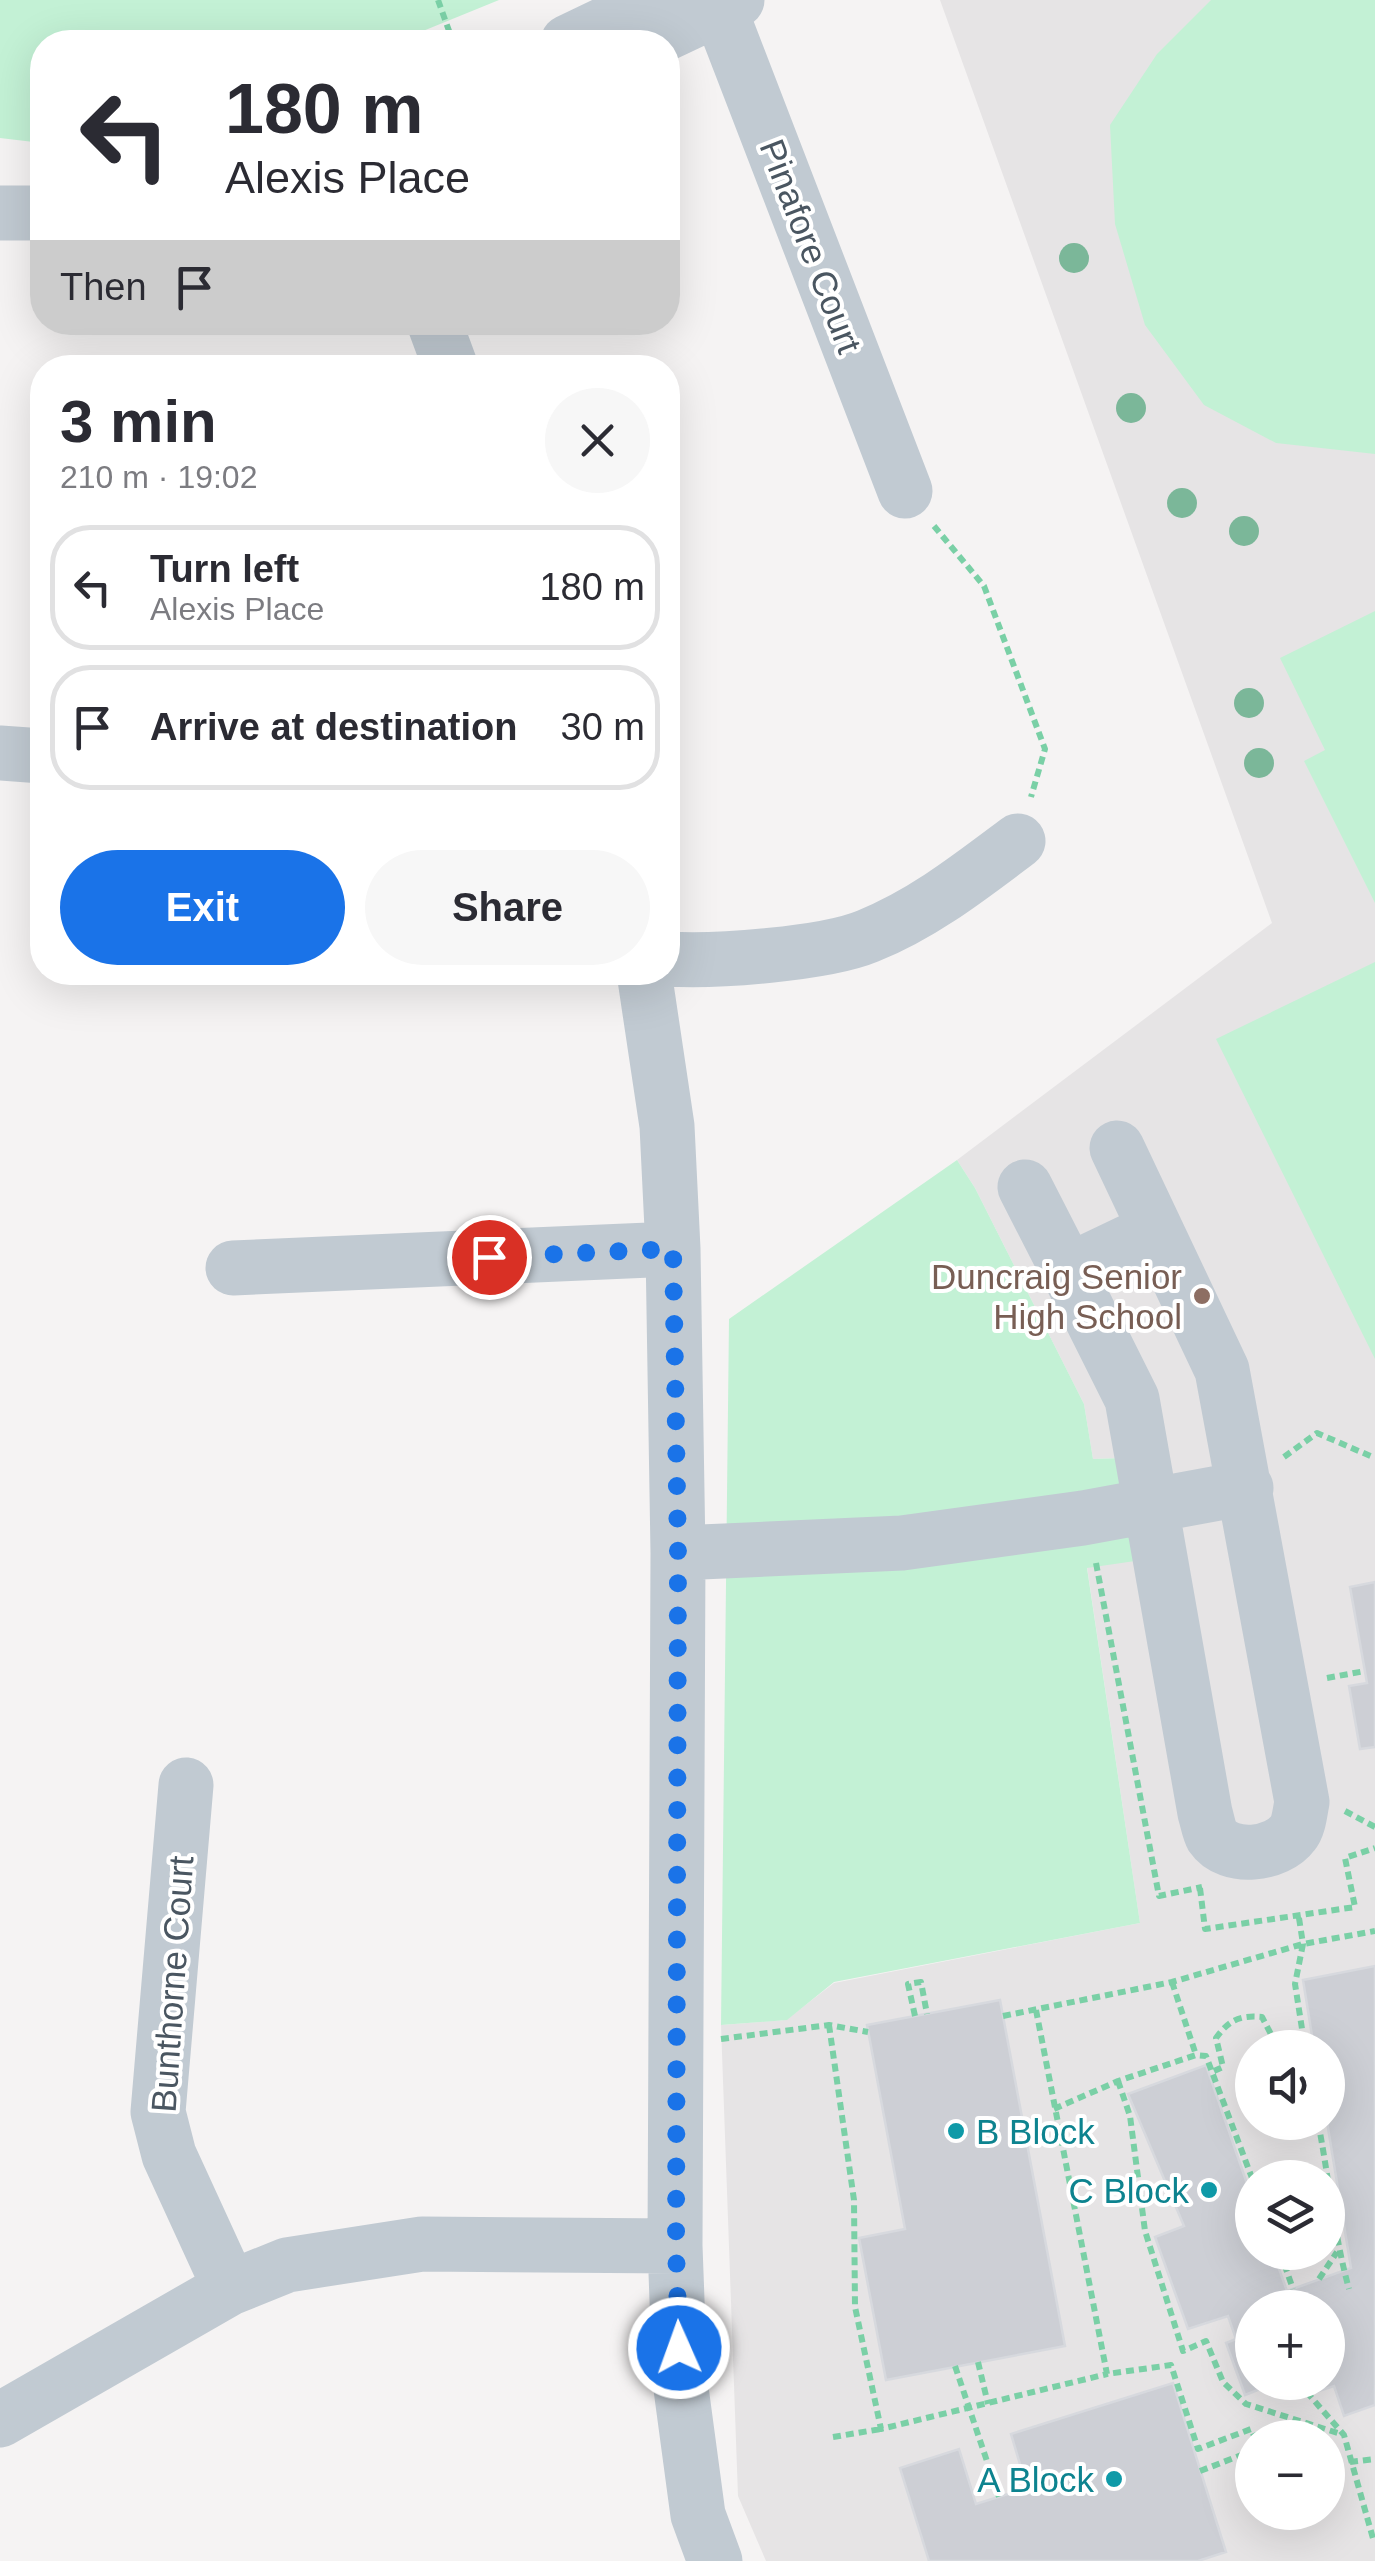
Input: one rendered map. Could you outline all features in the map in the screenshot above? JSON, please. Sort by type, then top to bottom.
[{"type":"street","points":[[593,30],[656,0]]},
{"type":"street","points":[[672,30],[725,3]]},
{"type":"street","name":"Pinafore Court","points":[[725,3],[905,491]]},
{"type":"street","points":[[0,182],[30,182]]},
{"type":"street","points":[[0,213],[30,213]]},
{"type":"street","points":[[0,752],[30,755]]},
{"type":"street","points":[[680,959],[791,952],[865,938],[940,900],[1018,842]]},
{"type":"street","points":[[646,985],[667,1126],[673,1249],[678,1554],[676,2246],[680,2381],[698,2515],[715,2561]]},
{"type":"street","points":[[1025,1187],[1132,1399],[1212,1837],[1252,1854],[1276,1846],[1294,1833],[1302,1802],[1260,1478],[1222,1370],[1117,1148]]},
{"type":"street","points":[[1068,1271],[1154,1230]]},
{"type":"street","points":[[232,1268],[673,1249]]},
{"type":"street","points":[[678,1554],[902,1543],[1151,1505],[1260,1478]]},
{"type":"street","name":"Bunthorne Court","points":[[186,1785],[158,2112],[169,2155],[230,2288]]},
{"type":"street","points":[[0,2420],[230,2288],[287,2265],[422,2244],[676,2246]]},
{"type":"path","points":[[438,0],[449,30]]},
{"type":"path","points":[[905,491],[984,586],[1045,749],[1018,842]]},
{"type":"path","points":[[1260,1478],[1294,1447],[1316,1434],[1375,1458]]},
{"type":"path","points":[[1094,1556],[1159,1896],[1218,1884]]},
{"type":"path","points":[[1316,1680],[1365,1671]]},
{"type":"path","points":[[1327,1862],[1375,1848]]},
{"type":"path","points":[[1200,1888],[1205,1929],[1354,1908],[1345,1858]]},
{"type":"path","points":[[1299,1918],[1303,1944],[1295,1984],[1302,2030]]},
{"type":"path","points":[[1003,2016],[1172,1982],[1303,1944],[1375,1931]]},
{"type":"path","points":[[915,2016],[908,1984],[921,1982],[927,2014]]},
{"type":"path","points":[[1172,1982],[1196,2054]]},
{"type":"path","points":[[1036,2010],[1107,2374]]},
{"type":"path","points":[[1214,2071],[1223,2067],[1216,2038],[1226,2025],[1242,2016],[1262,2016],[1269,2030]]},
{"type":"path","points":[[676,2045],[829,2025],[868,2032]]},
{"type":"path","points":[[829,2025],[854,2200],[855,2307],[882,2428]]},
{"type":"path","points":[[1054,2109],[1118,2081],[1196,2054],[1206,2056],[1246,2160]]},
{"type":"path","points":[[1118,2081],[1130,2116],[1145,2231],[1183,2351],[1206,2341],[1223,2382],[1246,2404],[1298,2420]]},
{"type":"path","points":[[1286,2270],[1293,2289]]},
{"type":"path","points":[[1320,2279],[1325,2270]]},
{"type":"path","points":[[1344,2270],[1350,2289]]},
{"type":"path","points":[[978,2362],[988,2404]]},
{"type":"path","points":[[955,2366],[1000,2496]]},
{"type":"path","points":[[832,2437],[1107,2374],[1171,2366],[1198,2450],[1235,2435]]},
{"type":"path","points":[[1314,2400],[1332,2420]]},
{"type":"path","points":[[1345,2439],[1374,2542]]},
{"type":"path","points":[[1200,2471],[1235,2457]]},
{"type":"path","points":[[1350,2462],[1375,2459]]},
{"type":"shaded area","name":"Duncraig Senior High School","points":[[940,0],[1375,0],[1375,2561],[766,2561],[738,2496],[721,2025],[786,2020],[834,1983],[1140,1923],[1087,1567],[1122,1458],[1093,1459],[1084,1404],[975,1188],[957,1160],[1272,923]]},
{"type":"green space","points":[[0,0],[499,0],[425,30],[30,30],[30,142],[0,138]]},
{"type":"green space","points":[[1211,0],[1375,0],[1375,454],[1276,443],[1204,405],[1145,325],[1115,224],[1110,125],[1157,54]]},
{"type":"green space","points":[[1375,611],[1375,903],[1304,761],[1325,750],[1280,658]]},
{"type":"green space","points":[[1375,962],[1375,1359],[1216,1039]]},
{"type":"green space","points":[[957,1160],[975,1188],[1084,1404],[1093,1459],[1123,1458],[1135,1561],[1087,1568],[1140,1923],[834,1982],[787,2020],[721,2025],[729,1319]]},
{"type":"building","points":[[1375,1582],[1375,1747],[1360,1749],[1349,1686],[1367,1683],[1350,1587]]},
{"type":"building","name":"C Block","points":[[1375,1966],[1375,2405],[1344,2416],[1339,2400],[1345,2400],[1345,2290],[1290,2290],[1351,2268],[1345,2232],[1345,2160],[1333,2160],[1330,2140],[1345,2140],[1345,2030],[1311,2030],[1303,1980]]},
{"type":"building","name":"B Block","points":[[1000,2000],[1065,2346],[886,2380],[859,2238],[905,2229],[867,2025]]},
{"type":"building","name":"C Block","points":[[1206,2065],[1239,2160],[1235,2160],[1235,2270],[1279,2270],[1287,2290],[1235,2290],[1235,2336],[1228,2316],[1188,2329],[1155,2237],[1184,2226],[1128,2094]]},
{"type":"building","name":"C Block","points":[[1235,2339],[1235,2368],[1226,2343]]},
{"type":"building","name":"A Block","points":[[1173,2383],[1226,2552],[1198,2561],[929,2561],[900,2468],[959,2449],[976,2504],[1027,2488],[1011,2434]]},
{"type":"place","name":"Duncraig Senior High School","points":[[1202,1296]]},
{"type":"place","name":"B Block","points":[[956,2131]]},
{"type":"place","name":"C Block","points":[[1209,2190]]},
{"type":"place","name":"A Block","points":[[1114,2479]]},
{"type":"route","points":[[489,1257],[673,1249],[678,1554],[679,2348]]}]
